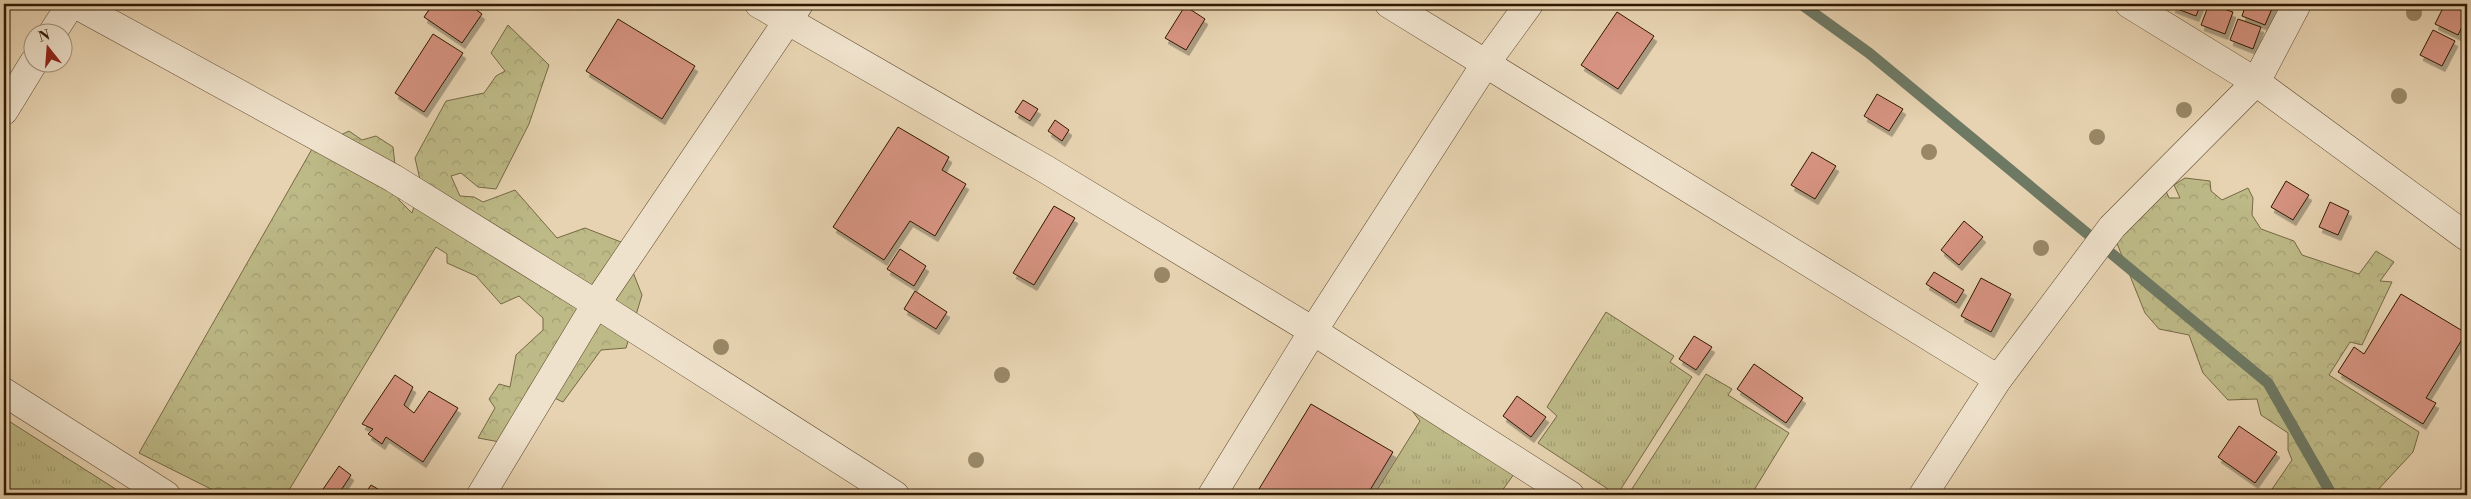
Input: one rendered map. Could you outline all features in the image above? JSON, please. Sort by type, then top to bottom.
[{"type":"street","points":[[59,22],[71,4]]},
{"type":"street","points":[[75,4],[393,178],[596,304],[895,495]]},
{"type":"street","points":[[759,4],[793,13],[1313,331],[1570,495]]},
{"type":"street","points":[[1389,4],[1998,379]]},
{"type":"street","points":[[1212,495],[1313,331],[1486,62],[1529,4]]},
{"type":"street","points":[[2129,4],[2256,82],[2467,237]]},
{"type":"street","points":[[1923,495],[1998,379],[2112,227],[2256,82],[2297,4]]},
{"type":"street","points":[[480,495],[596,304],[793,13]]},
{"type":"street","points":[[4,111],[28,72]]},
{"type":"street","points":[[4,392],[166,495]]},
{"type":"green space","points":[[508,25],[549,65],[529,124],[496,189],[478,187],[461,173],[451,176],[460,196],[474,197],[483,202],[515,190],[557,238],[585,228],[621,242],[642,295],[626,348],[601,350],[563,402],[550,396],[500,442],[478,438],[495,408],[489,399],[499,384],[510,387],[516,355],[543,330],[543,318],[519,296],[501,304],[476,276],[447,263],[447,254],[436,247],[286,495],[223,495],[139,453],[312,149],[349,131],[362,140],[376,136],[393,147],[399,200],[412,213],[421,184],[415,158],[446,101],[484,93],[496,76],[505,71],[491,53]]},
{"type":"green space","points":[[2185,178],[2210,181],[2211,191],[2222,200],[2248,188],[2253,198],[2252,215],[2261,229],[2294,241],[2302,255],[2359,274],[2376,251],[2394,262],[2380,281],[2392,282],[2362,345],[2350,342],[2329,375],[2419,432],[2413,452],[2373,495],[2268,495],[2292,460],[2288,450],[2288,433],[2261,415],[2257,399],[2228,400],[2203,373],[2189,335],[2159,329],[2145,313],[2116,241],[2166,191],[2169,198],[2180,198],[2174,185]]},
{"type":"green space","points":[[1606,312],[1674,356],[1670,362],[1692,377],[1617,495],[1538,443],[1557,416],[1547,407]]},
{"type":"green space","points":[[1706,374],[1732,389],[1728,395],[1789,433],[1751,495],[1628,495]]},
{"type":"green space","points":[[1425,394],[1524,460],[1499,495],[1374,495],[1420,421],[1413,412]]},
{"type":"green space","points":[[4,418],[125,495],[4,495]]},
{"type":"building","points":[[433,4],[468,4],[482,14],[462,43],[424,17]]},
{"type":"building","points":[[2174,4],[2201,4],[2196,16],[2172,7]]},
{"type":"building","points":[[2209,4],[2233,12],[2225,34],[2201,25]]},
{"type":"building","points":[[2246,4],[2274,4],[2265,25],[2242,16]]},
{"type":"building","points":[[2445,4],[2458,4],[2467,8],[2467,17],[2458,35],[2435,24]]},
{"type":"building","points":[[1185,6],[1205,19],[1186,50],[1165,38]]},
{"type":"building","points":[[1617,12],[1654,36],[1618,89],[1581,65]]},
{"type":"building","points":[[618,19],[695,66],[662,119],[586,71]]},
{"type":"building","points":[[2238,19],[2261,27],[2253,49],[2230,40]]},
{"type":"building","points":[[2433,30],[2455,41],[2442,66],[2420,55]]},
{"type":"building","points":[[433,34],[463,53],[424,112],[395,93]]},
{"type":"building","points":[[1877,94],[1903,109],[1889,131],[1864,116]]},
{"type":"building","points":[[1023,100],[1038,109],[1030,121],[1015,112]]},
{"type":"building","points":[[1055,120],[1069,130],[1062,141],[1048,131]]},
{"type":"building","points":[[898,127],[949,157],[942,170],[966,184],[935,236],[910,221],[884,260],[833,227]]},
{"type":"building","points":[[1812,152],[1836,166],[1815,199],[1791,185]]},
{"type":"building","points":[[2286,181],[2309,195],[2293,220],[2271,207]]},
{"type":"building","points":[[2330,202],[2349,211],[2338,235],[2319,227]]},
{"type":"building","points":[[1054,206],[1075,218],[1034,285],[1013,273]]},
{"type":"building","points":[[1964,221],[1983,237],[1959,265],[1941,250]]},
{"type":"building","points":[[900,249],[926,266],[914,286],[887,269]]},
{"type":"building","points":[[1934,272],[1964,290],[1956,303],[1926,284]]},
{"type":"building","points":[[1981,278],[2011,294],[1991,332],[1961,316]]},
{"type":"building","points":[[915,291],[947,312],[936,329],[904,309]]},
{"type":"building","points":[[2401,294],[2466,333],[2426,398],[2436,403],[2423,424],[2338,372],[2354,347],[2364,354]]},
{"type":"building","points":[[1694,336],[1712,347],[1696,370],[1679,359]]},
{"type":"building","points":[[1754,364],[1803,398],[1786,423],[1737,389]]},
{"type":"building","points":[[395,375],[413,387],[404,405],[414,413],[429,391],[458,408],[423,462],[386,437],[382,444],[368,434],[373,429],[362,424]]},
{"type":"building","points":[[1517,396],[1546,417],[1531,437],[1503,416]]},
{"type":"building","points":[[1311,404],[1393,452],[1367,495],[1269,495],[1259,489]]},
{"type":"building","points":[[2239,426],[2277,452],[2255,483],[2218,457]]},
{"type":"building","points":[[339,466],[351,475],[338,495],[319,495]]},
{"type":"building","points":[[371,485],[388,495],[364,495]]},
{"type":"waterway","points":[[1801,4],[1869,53],[2268,383],[2332,495]]}]
